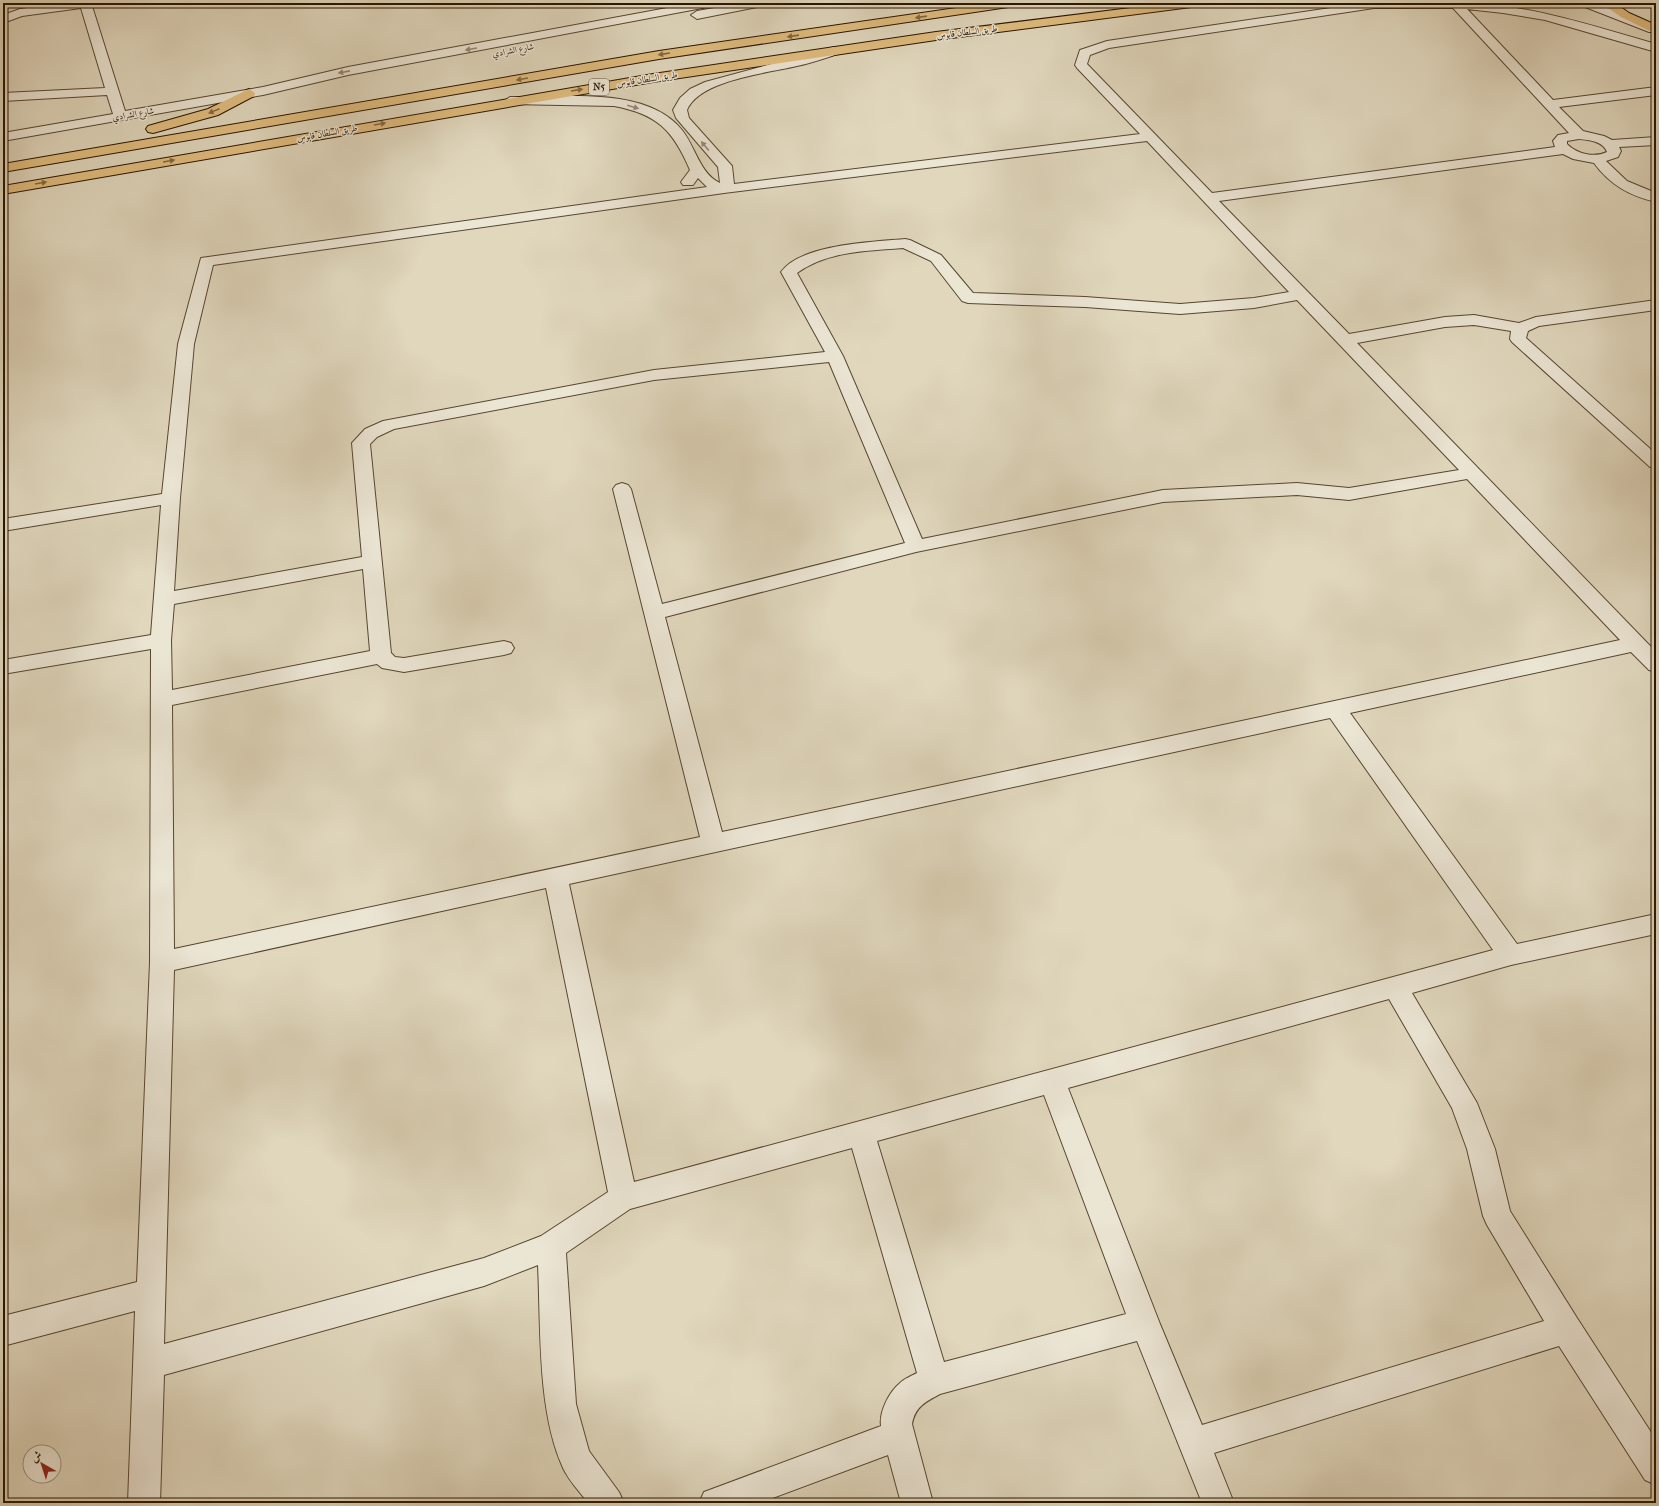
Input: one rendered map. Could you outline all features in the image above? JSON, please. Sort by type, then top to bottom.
[{"type":"highway","name":"طريق السلطان قابوس","points":[[3,168],[659,55],[1015,3]]},
{"type":"highway","name":"طريق السلطان قابوس","points":[[3,190],[653,78],[936,36],[1199,3]]},
{"type":"highway","points":[[1607,3],[1625,15],[1654,29]]},
{"type":"highway","points":[[3,156],[142,131],[182,122],[213,112],[249,93]]},
{"type":"highway","points":[[174,107],[180,114],[182,122]]},
{"type":"street","points":[[3,19],[20,13],[86,3],[120,116]]},
{"type":"street","points":[[587,28],[634,14],[650,3]]},
{"type":"street","name":"شارع الشرادي","points":[[263,91],[356,70],[587,28],[680,8],[713,3]]},
{"type":"street","name":"شارع الشرادي","points":[[3,137],[249,93],[309,87],[377,76],[680,8],[701,15],[762,3]]},
{"type":"street","points":[[1390,3],[1107,45],[1084,53],[1081,65],[1656,665]]},
{"type":"street","points":[[1584,3],[1654,29]]},
{"type":"street","points":[[1374,5],[1457,4],[1503,9],[1546,18],[1656,48]]},
{"type":"street","points":[[1457,4],[1579,135]]},
{"type":"street","points":[[779,182],[746,176],[725,166],[683,119],[680,111],[682,104],[691,94],[719,81],[807,60],[834,51]]},
{"type":"street","points":[[3,97],[112,91]]},
{"type":"street","points":[[1549,104],[1656,91]]},
{"type":"street","points":[[510,102],[608,102],[645,110],[669,124],[687,147],[697,170],[713,185],[724,189]]},
{"type":"street","points":[[1610,144],[1614,151],[1613,154],[1597,158],[1578,156],[1564,150],[1560,145],[1560,141],[1563,138],[1579,135],[1602,140],[1610,144],[1656,141]]},
{"type":"street","points":[[144,1503],[162,962],[161,640],[171,498],[186,344],[206,261],[724,189],[1149,137]]},
{"type":"street","points":[[1210,198],[1564,150]]},
{"type":"street","points":[[1597,158],[1610,176],[1624,186],[1656,198]]},
{"type":"street","points":[[724,189],[728,182],[725,166]]},
{"type":"street","points":[[661,198],[688,181],[697,170]]},
{"type":"street","points":[[916,546],[836,356],[789,272],[806,260],[842,249],[905,243],[936,258],[968,298],[1085,302],[1180,309],[1254,303],[1302,294]]},
{"type":"street","points":[[1346,340],[1445,322],[1474,320],[1520,328],[1536,322],[1656,305]]},
{"type":"street","points":[[1520,328],[1518,339],[1656,463]]},
{"type":"street","points":[[504,648],[404,665],[389,663],[381,656],[361,443],[371,433],[389,425],[654,376],[836,356]]},
{"type":"street","points":[[654,613],[916,546],[1163,496],[1297,489],[1349,494],[1472,473]]},
{"type":"street","points":[[622,489],[713,843]]},
{"type":"street","points":[[3,525],[171,498]]},
{"type":"street","points":[[164,599],[372,561]]},
{"type":"street","points":[[3,667],[161,640]]},
{"type":"street","points":[[162,962],[1636,644]]},
{"type":"street","points":[[162,699],[381,656]]},
{"type":"street","points":[[1335,709],[1511,955]]},
{"type":"street","points":[[556,877],[623,1198]]},
{"type":"street","points":[[148,1364],[484,1272],[551,1246],[623,1198],[1511,955],[1656,924]]},
{"type":"street","points":[[1395,987],[1464,1103],[1481,1149],[1497,1216],[1566,1329],[1656,1468]]},
{"type":"street","points":[[1052,1081],[1145,1324],[1218,1503]]},
{"type":"street","points":[[861,1133],[934,1380]]},
{"type":"street","points":[[551,1246],[560,1404],[575,1459],[608,1503]]},
{"type":"street","points":[[3,1331],[150,1293]]},
{"type":"street","points":[[917,1503],[896,1424],[900,1407],[911,1393],[934,1380],[1145,1324]]},
{"type":"street","points":[[1193,1444],[1566,1329]]},
{"type":"street","points":[[715,1503],[898,1436]]}]
